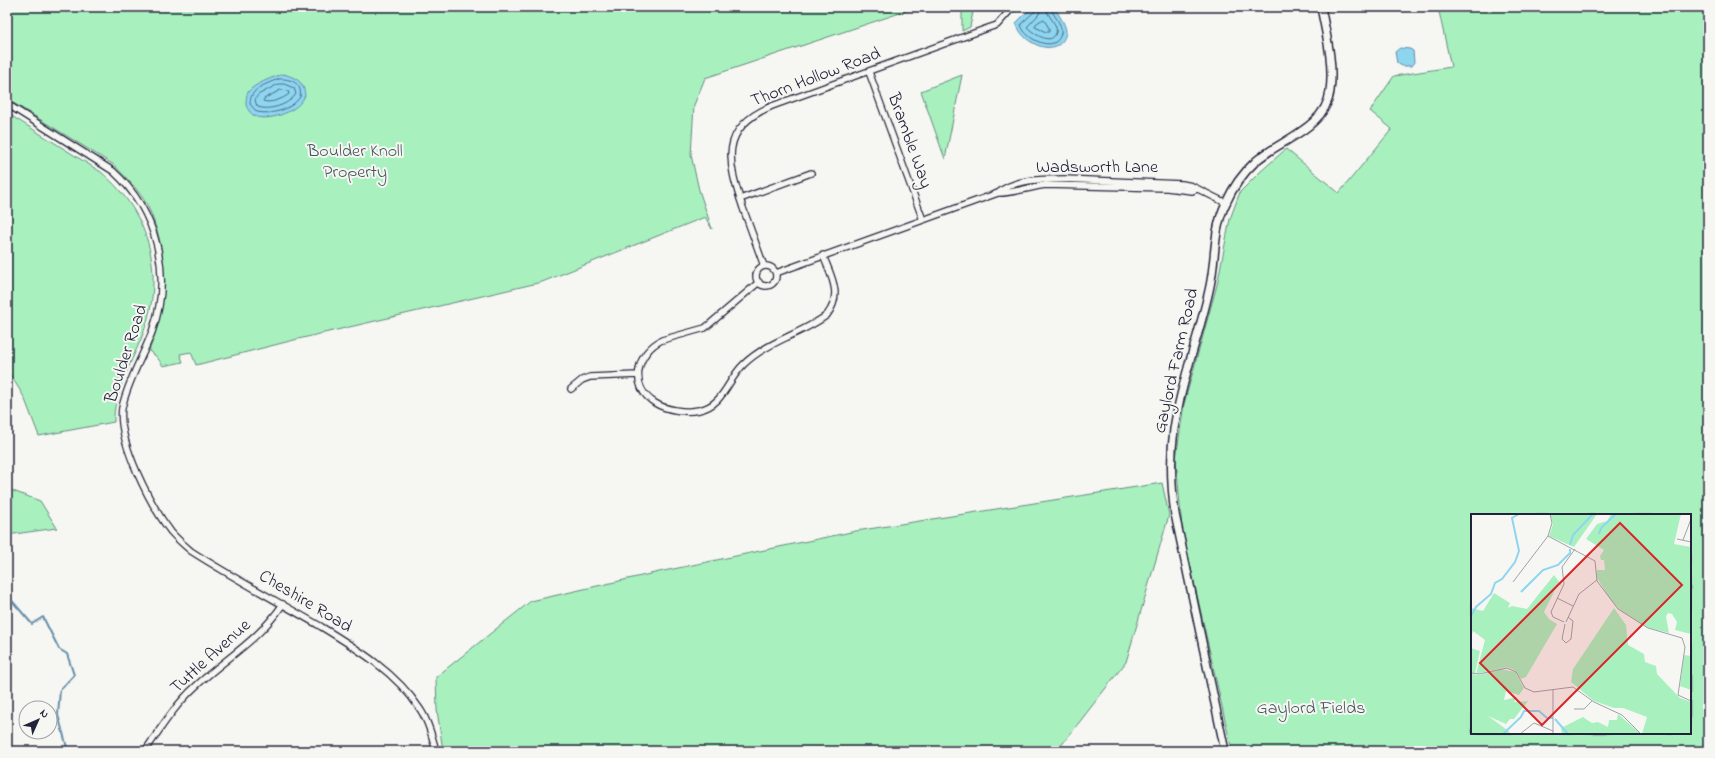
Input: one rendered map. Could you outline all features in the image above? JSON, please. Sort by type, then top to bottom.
[{"type":"street","name":"Thorn Hollow Road","points":[[764,266],[734,180],[730,154],[738,132],[750,118],[760,110],[870,72],[997,25],[1013,7]]},
{"type":"street","name":"Gaylord Farm Road","points":[[1225,751],[1179,539],[1174,507],[1171,477],[1172,453],[1177,412],[1205,309],[1211,281],[1217,234],[1221,215],[1226,203],[1239,181],[1256,162],[1303,130],[1320,116],[1325,109],[1330,92],[1330,65],[1320,7]]},
{"type":"street","name":"Bramble Way","points":[[870,72],[923,220]]},
{"type":"street","name":"Boulder Road","points":[[7,104],[113,171],[127,184],[141,203],[154,231],[158,247],[160,268],[158,308],[153,330],[126,396],[121,417],[126,442],[145,489]]},
{"type":"street","points":[[740,199],[811,173]]},
{"type":"street","name":"Wadsworth Lane","points":[[776,273],[998,193],[1004,188],[1045,179],[1168,183],[1192,186],[1197,190],[1226,203]]},
{"type":"street","points":[[759,282],[705,328],[655,343],[645,353],[638,367],[638,375],[640,384],[653,403],[660,406],[691,411],[703,409],[712,405],[724,393],[742,366],[754,356],[822,319],[832,309],[836,299],[836,293],[823,255]]},
{"type":"street","points":[[764,266],[772,267],[776,273],[776,279],[770,285],[764,285],[759,282],[757,273],[760,268],[764,266]]},
{"type":"street","points":[[572,388],[582,380],[590,377],[638,375]]},
{"type":"street","name":"Cheshire Road","points":[[145,489],[163,521],[183,544],[203,558],[283,604],[352,647],[391,676],[420,709],[428,724],[436,751]]},
{"type":"street","name":"Tuttle Avenue","points":[[145,751],[171,713],[185,696],[261,632],[283,604]]},
{"type":"green space","name":"Boulder Knoll Property","points":[[7,7],[918,7],[705,78],[694,105],[691,155],[699,190],[712,229],[705,217],[542,282],[294,340],[196,365],[191,352],[180,354],[183,362],[163,366],[157,357],[149,351],[161,308],[164,279],[158,234],[147,205],[132,184],[114,165],[7,99]]},
{"type":"green space","points":[[962,7],[974,7],[970,27],[962,31]]},
{"type":"green space","name":"Gaylord Fields","points":[[1438,7],[1708,7],[1708,751],[1232,751],[1182,528],[1176,459],[1184,404],[1217,285],[1230,219],[1240,192],[1286,149],[1339,193],[1392,129],[1370,111],[1394,76],[1451,67]]},
{"type":"green space","points":[[962,75],[945,159],[921,91]]},
{"type":"green space","points":[[7,113],[101,172],[118,189],[132,208],[143,228],[150,249],[153,271],[149,316],[141,339],[119,390],[114,411],[114,422],[39,436],[24,397],[7,369]]},
{"type":"green space","points":[[1162,483],[1169,515],[1126,662],[1057,751],[443,751],[437,710],[436,677],[531,601],[659,572],[856,531]]},
{"type":"green space","points":[[7,487],[13,491],[40,501],[57,528],[7,535]]},
{"type":"water","points":[[1035,7],[1051,7],[1057,12],[1064,23],[1066,32],[1065,37],[1059,44],[1050,47],[1041,47],[1027,39],[1019,30],[1016,23],[1027,12]]},
{"type":"water","points":[[1400,48],[1410,49],[1413,51],[1414,62],[1411,66],[1402,66],[1397,63],[1395,52]]},
{"type":"water","points":[[284,74],[296,79],[303,86],[305,95],[302,101],[284,114],[270,118],[257,117],[253,115],[246,105],[246,97],[248,92],[270,78]]},
{"type":"waterway","points":[[7,595],[32,624],[43,617],[59,649],[67,654],[74,675],[60,690],[58,715],[68,751]]}]
